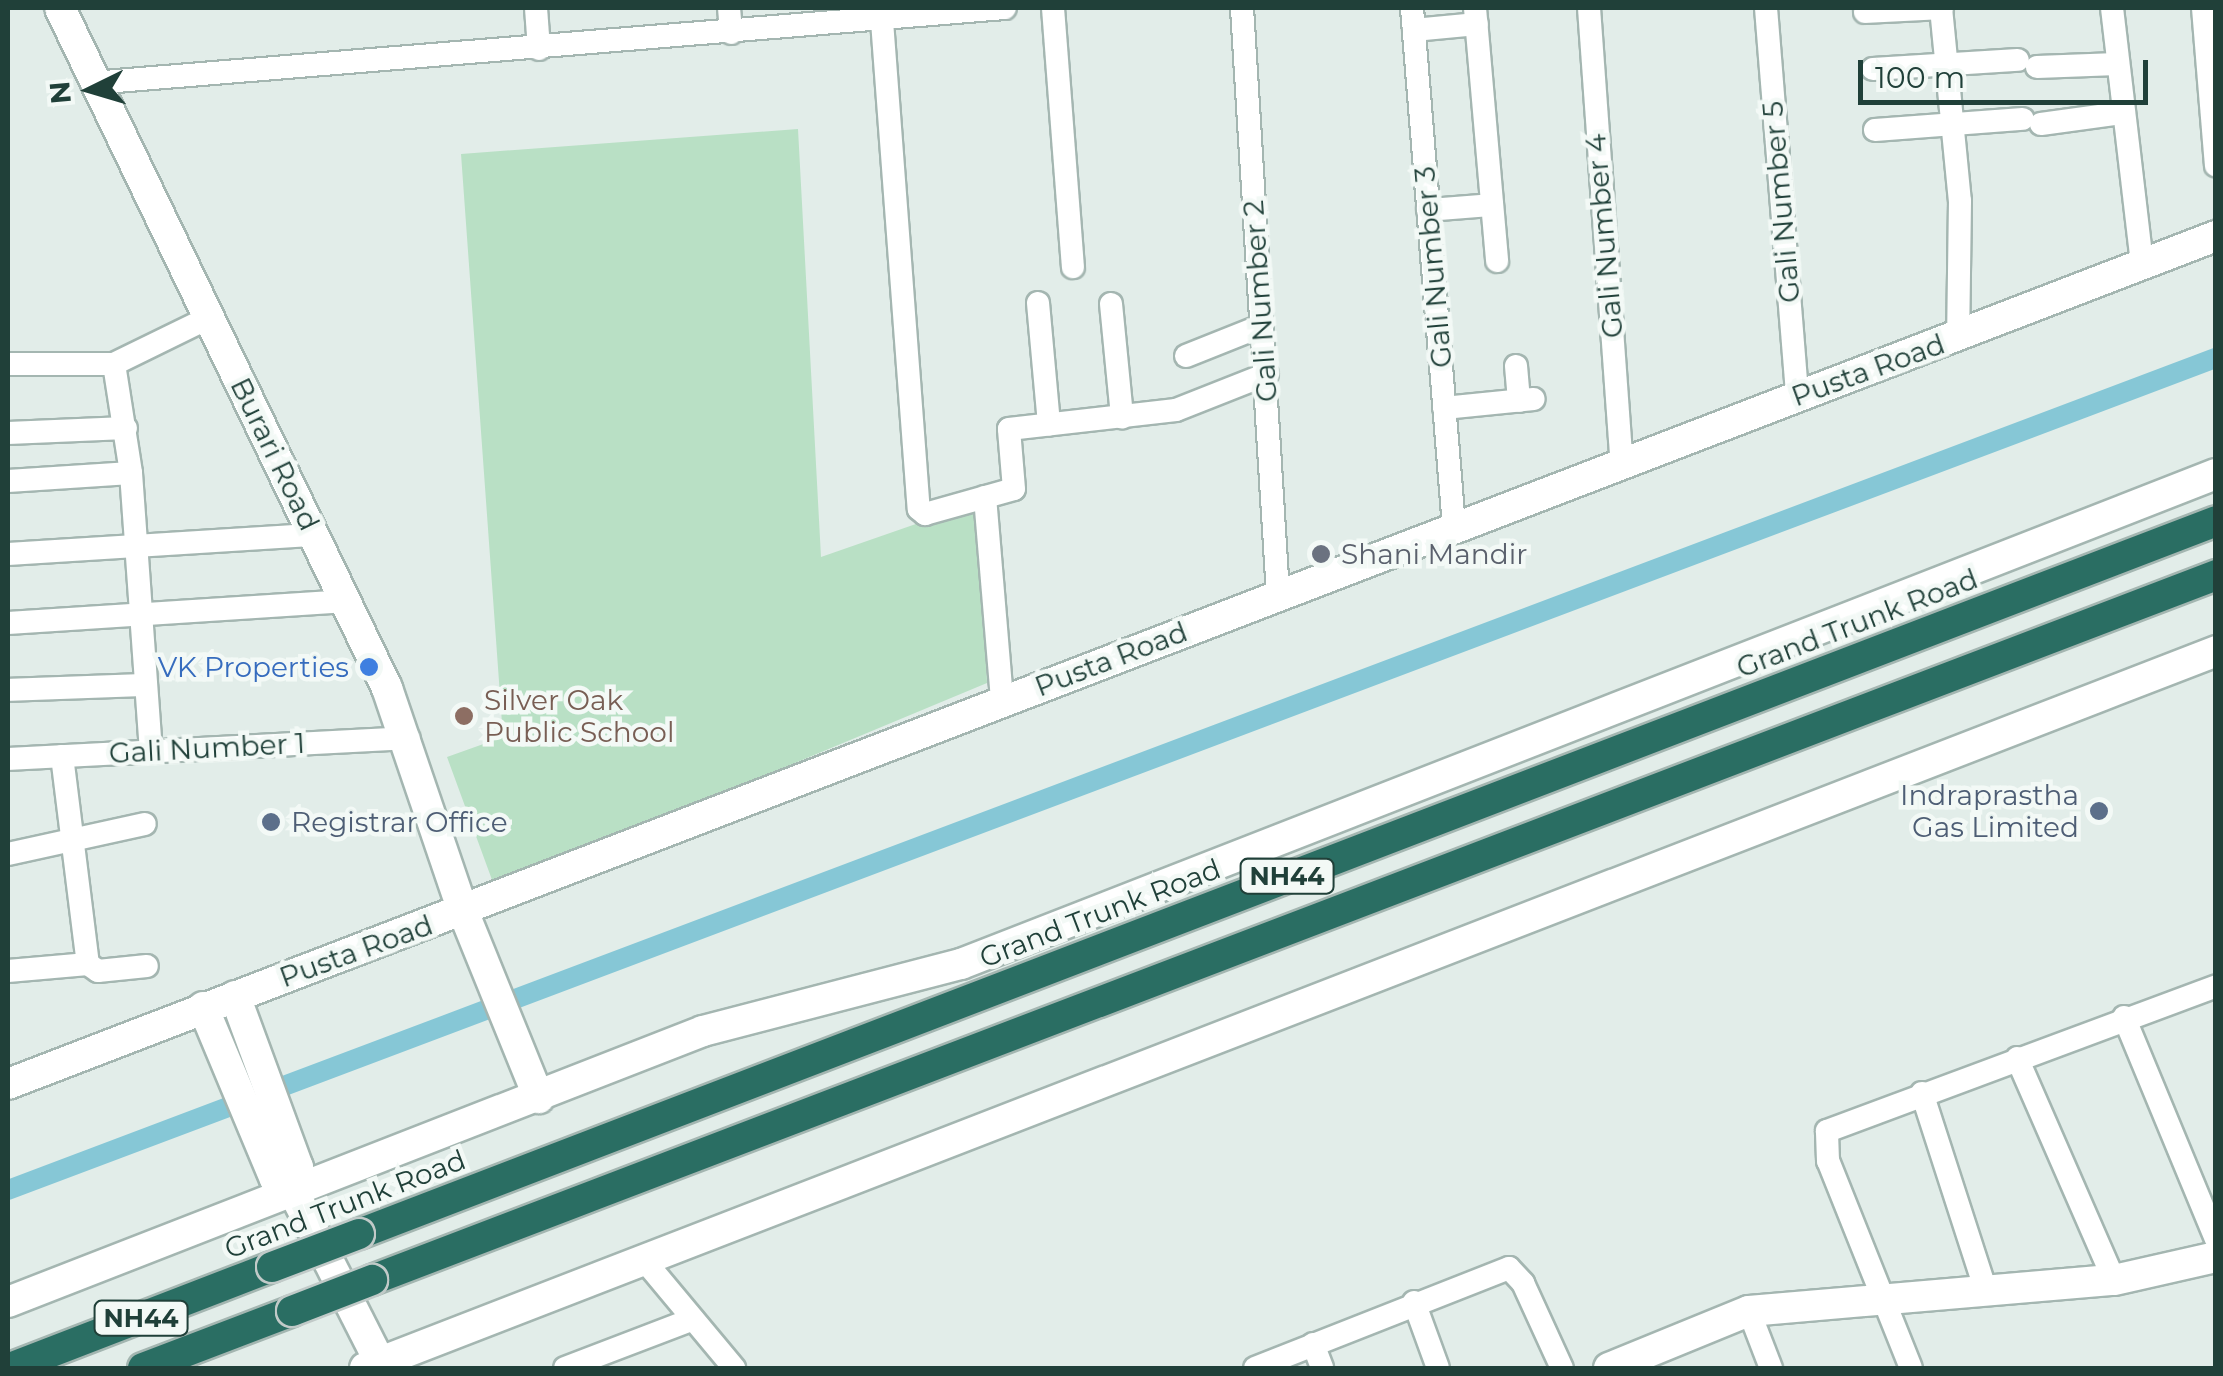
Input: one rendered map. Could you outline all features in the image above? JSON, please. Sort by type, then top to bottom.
[{"type":"highway","name":"Grand Trunk Road","points":[[10,1368],[2216,521]]},
{"type":"highway","name":"NH44","points":[[143,1368],[2216,575]]},
{"type":"main road","name":"Burari Road","points":[[60,8],[92,83],[347,601],[408,738],[469,924],[539,1098]]},
{"type":"main road","name":"Pusta Road","points":[[8,1084],[234,996],[469,924],[1002,701],[2216,236]]},
{"type":"main road","points":[[8,1302],[292,1188],[539,1098],[703,1031],[961,964],[2216,474]]},
{"type":"main road","points":[[203,1007],[276,1179],[292,1188],[375,1367],[2216,652]]},
{"type":"main road","points":[[961,964],[1054,966]]},
{"type":"main road","points":[[234,996],[298,1167],[292,1188]]},
{"type":"main road","points":[[1609,1368],[1651,1360],[1749,1311],[2114,1280],[2216,1256]]},
{"type":"street","points":[[536,8],[539,48]]},
{"type":"street","points":[[729,8],[731,34]]},
{"type":"street","points":[[92,83],[731,34],[858,16],[882,21],[1005,8]]},
{"type":"street","points":[[1053,8],[1073,267]]},
{"type":"street","name":"Gali Number 2","points":[[1242,8],[1278,595]]},
{"type":"street","name":"Gali Number 4","points":[[1589,8],[1622,463]]},
{"type":"street","name":"Gali Number 5","points":[[1766,8],[1797,396]]},
{"type":"street","points":[[1865,12],[1941,8],[1954,124],[1958,337]]},
{"type":"street","points":[[2112,8],[2121,113],[2142,264]]},
{"type":"street","points":[[2203,8],[2216,166]]},
{"type":"street","points":[[1413,19],[1476,16],[1497,261]]},
{"type":"street","name":"Gali Number 3","points":[[1413,19],[1454,528]]},
{"type":"street","points":[[882,21],[919,508],[932,514],[1014,489],[1008,428],[1176,410],[1267,374]]},
{"type":"street","points":[[1873,68],[1947,63],[2117,64]]},
{"type":"street","points":[[1875,130],[2121,113]]},
{"type":"street","points":[[1428,210],[1492,205]]},
{"type":"street","points":[[1038,304],[1049,425]]},
{"type":"street","points":[[1111,304],[1122,417]]},
{"type":"street","points":[[8,364],[114,364],[208,318]]},
{"type":"street","points":[[1186,356],[1261,326]]},
{"type":"street","points":[[114,364],[131,472],[151,750]]},
{"type":"street","points":[[1444,408],[1526,400],[1516,366]]},
{"type":"street","points":[[8,433],[126,428]]},
{"type":"street","points":[[8,482],[131,472]]},
{"type":"street","points":[[986,497],[1002,701]]},
{"type":"street","points":[[8,554],[314,535]]},
{"type":"street","points":[[8,624],[142,618],[347,601]]},
{"type":"street","points":[[8,690],[146,685]]},
{"type":"street","name":"Gali Number 1","points":[[8,759],[408,738]]},
{"type":"street","points":[[62,756],[88,964]]},
{"type":"street","points":[[8,854],[72,836],[145,824]]},
{"type":"street","points":[[8,970],[88,964],[98,971],[147,966]]},
{"type":"street","points":[[1911,1368],[1823,1141],[1839,1124],[2216,986]]},
{"type":"street","points":[[2124,1017],[2216,1239]]},
{"type":"street","points":[[2016,1058],[2114,1280]]},
{"type":"street","points":[[1922,1094],[1986,1291]]},
{"type":"street","points":[[644,1260],[734,1368]]},
{"type":"street","points":[[1255,1368],[1414,1302],[1509,1268],[1523,1283],[1562,1368]]},
{"type":"street","points":[[1414,1302],[1438,1368]]},
{"type":"street","points":[[1749,1311],[1771,1368]]},
{"type":"street","points":[[565,1368],[693,1319]]},
{"type":"street","points":[[1312,1344],[1322,1368]]},
{"type":"green space","points":[[798,129],[821,557],[982,501],[987,683],[495,888],[447,757],[503,737],[461,154]]},
{"type":"waterway","points":[[8,1190],[2216,358]]},
{"type":"place","name":"Shani Mandir","points":[[1321,554]]},
{"type":"place","name":"VK Properties","points":[[369,667]]},
{"type":"place","name":"Silver Oak Public School","points":[[464,716]]},
{"type":"place","name":"Indraprastha Gas Limited","points":[[2099,811]]},
{"type":"place","name":"Registrar Office","points":[[271,822]]}]
